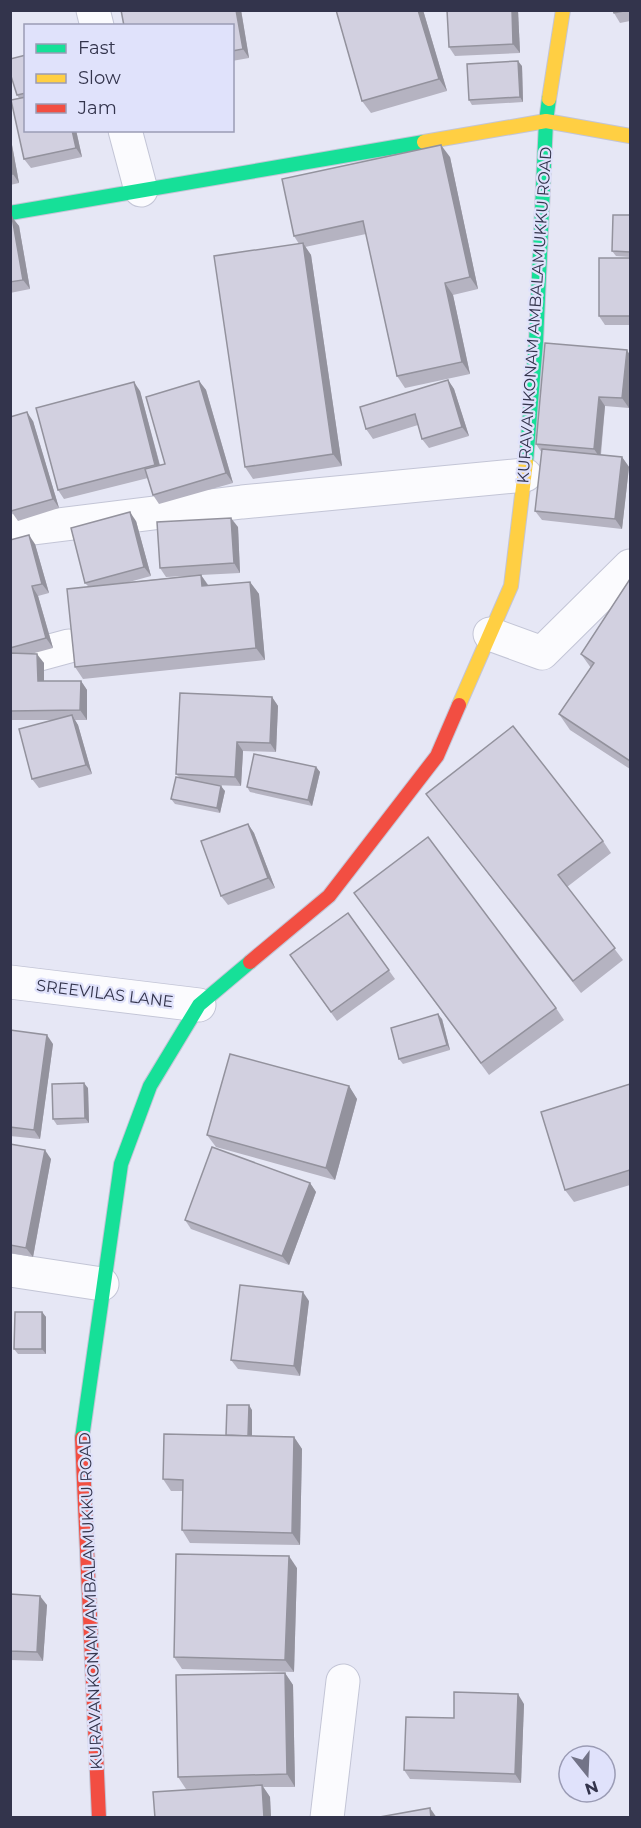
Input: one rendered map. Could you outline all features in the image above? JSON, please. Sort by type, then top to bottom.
[{"type":"street","name":"KURAVANKONAM AMBALAMUKKU ROAD","points":[[99,1818],[81,1444],[102,1284],[121,1164],[150,1086],[199,1005],[329,896],[438,756],[511,586],[525,476],[536,342],[546,121],[563,10]]},
{"type":"street","points":[[10,213],[546,121],[630,136]]},
{"type":"street","points":[[126,132],[141,190]]},
{"type":"street","points":[[10,531],[242,502],[525,476]]},
{"type":"street","points":[[490,634],[542,653],[630,566]]},
{"type":"street","points":[[10,662],[69,646]]},
{"type":"street","name":"SREEVILAS LANE","points":[[10,982],[199,1005]]},
{"type":"street","points":[[10,1270],[102,1284]]},
{"type":"street","points":[[327,1818],[343,1681]]},
{"type":"building","points":[[121,10],[236,10],[243,49],[234,51],[234,24],[124,24]]},
{"type":"building","points":[[336,10],[418,10],[439,79],[362,101]]},
{"type":"building","points":[[447,10],[512,10],[513,44],[449,47]]},
{"type":"building","points":[[613,10],[629,10],[614,13]]},
{"type":"building","points":[[24,56],[24,93],[17,95],[10,73],[10,59]]},
{"type":"building","points":[[518,61],[520,97],[469,100],[467,64]]},
{"type":"building","points":[[24,97],[24,132],[72,132],[76,148],[24,159],[11,100]]},
{"type":"building","points":[[441,145],[470,277],[445,283],[462,362],[397,376],[363,221],[294,236],[282,179]]},
{"type":"building","points":[[613,215],[630,215],[630,252],[612,251]]},
{"type":"building","points":[[10,217],[12,217],[23,280],[10,282]]},
{"type":"building","points":[[303,243],[333,454],[245,467],[214,256]]},
{"type":"building","points":[[599,258],[630,258],[630,316],[599,316]]},
{"type":"building","points":[[545,343],[627,350],[622,398],[599,397],[594,449],[536,444]]},
{"type":"building","points":[[448,380],[462,427],[422,439],[415,414],[366,429],[360,407]]},
{"type":"building","points":[[199,381],[226,473],[153,495],[145,469],[165,464],[146,397]]},
{"type":"building","points":[[134,382],[155,465],[58,490],[36,408]]},
{"type":"building","points":[[27,412],[53,499],[11,511],[10,417]]},
{"type":"building","points":[[542,449],[622,457],[615,519],[535,511]]},
{"type":"building","points":[[130,512],[144,567],[85,583],[71,528]]},
{"type":"building","points":[[231,518],[234,563],[160,568],[157,522]]},
{"type":"building","points":[[29,535],[42,584],[32,586],[46,638],[10,648],[10,540]]},
{"type":"building","points":[[201,575],[202,586],[250,582],[256,648],[75,667],[67,589]]},
{"type":"building","points":[[630,579],[630,761],[559,714],[594,663],[581,654]]},
{"type":"building","points":[[10,653],[37,654],[38,681],[81,681],[80,710],[10,711]]},
{"type":"building","points":[[180,693],[272,697],[270,743],[237,742],[235,777],[176,774]]},
{"type":"building","points":[[72,715],[86,765],[32,779],[19,729]]},
{"type":"building","points":[[513,726],[603,841],[558,875],[615,948],[573,981],[426,794]]},
{"type":"building","points":[[254,754],[316,767],[308,800],[247,787]]},
{"type":"building","points":[[176,777],[221,786],[217,808],[171,799]]},
{"type":"building","points":[[248,824],[268,878],[221,896],[201,841]]},
{"type":"building","points":[[428,837],[556,1008],[481,1063],[354,893]]},
{"type":"building","points":[[348,913],[389,970],[331,1012],[290,955]]},
{"type":"building","points":[[438,1014],[447,1045],[399,1059],[391,1028]]},
{"type":"building","points":[[10,1030],[47,1035],[34,1130],[10,1127]]},
{"type":"building","points":[[230,1054],[349,1086],[326,1168],[207,1135]]},
{"type":"building","points":[[84,1083],[85,1118],[53,1119],[52,1084]]},
{"type":"building","points":[[630,1084],[630,1170],[565,1190],[541,1112]]},
{"type":"building","points":[[10,1144],[45,1150],[26,1248],[10,1245]]},
{"type":"building","points":[[212,1147],[310,1183],[282,1256],[185,1220]]},
{"type":"building","points":[[240,1285],[303,1292],[294,1366],[231,1360]]},
{"type":"building","points":[[15,1312],[42,1312],[42,1349],[14,1349]]},
{"type":"building","points":[[227,1405],[249,1405],[248,1436],[226,1435]]},
{"type":"building","points":[[164,1434],[294,1437],[292,1533],[182,1530],[183,1480],[163,1479]]},
{"type":"building","points":[[176,1554],[289,1556],[285,1660],[174,1657]]},
{"type":"building","points":[[10,1594],[40,1596],[37,1652],[10,1651]]},
{"type":"building","points":[[285,1673],[287,1774],[178,1777],[176,1675]]},
{"type":"building","points":[[454,1692],[518,1694],[515,1774],[404,1770],[406,1717],[454,1718]]},
{"type":"building","points":[[262,1785],[264,1818],[155,1818],[153,1792]]},
{"type":"building","points":[[430,1808],[431,1818],[374,1818]]},
{"type":"traffic: fast","points":[[526,462],[536,342],[546,121],[549,99]]},
{"type":"traffic: fast","points":[[10,213],[424,142]]},
{"type":"traffic: fast","points":[[82,1438],[121,1164],[150,1086],[199,1005],[250,962]]},
{"type":"traffic: slow","points":[[549,99],[563,10]]},
{"type":"traffic: slow","points":[[424,142],[546,121],[630,136]]},
{"type":"traffic: slow","points":[[459,705],[511,586],[526,462]]},
{"type":"traffic: jam","points":[[250,962],[329,896],[437,756],[459,705]]},
{"type":"traffic: jam","points":[[82,1438],[99,1818]]}]
